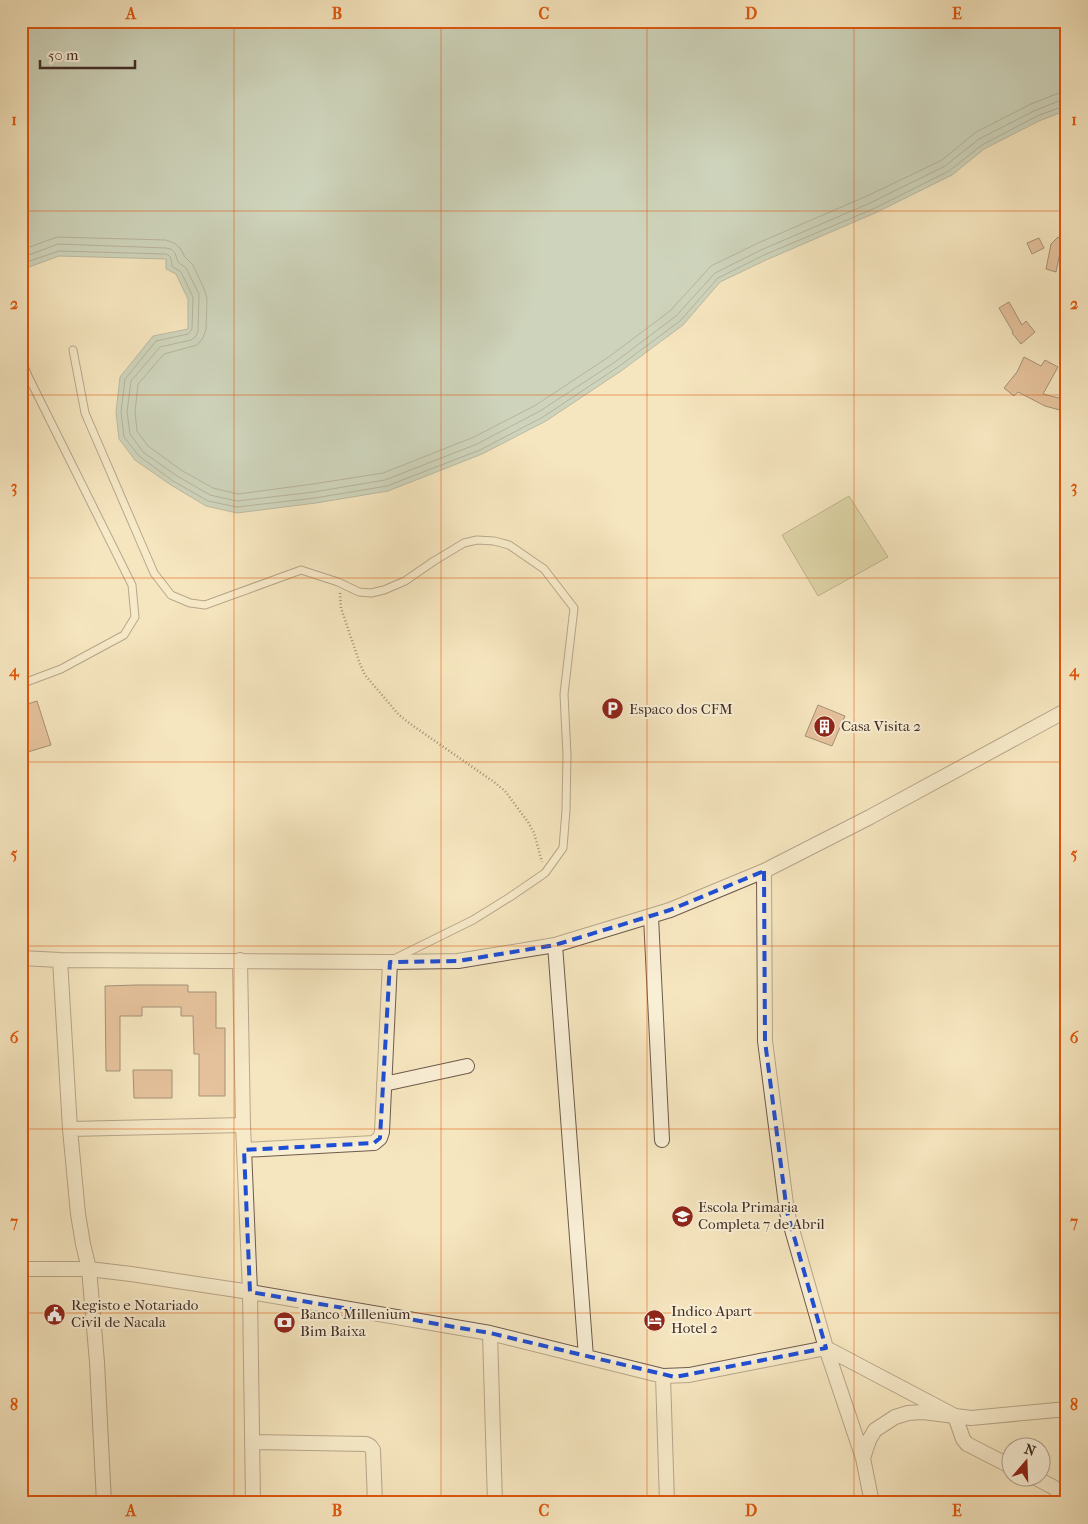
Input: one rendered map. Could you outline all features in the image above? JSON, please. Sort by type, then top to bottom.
[{"type":"street","points":[[21,958],[60,960],[390,962],[458,960],[555,945],[651,917],[764,871],[1067,710]]},
{"type":"street","points":[[764,871],[765,1041],[787,1212],[826,1348],[863,1458],[872,1503]]},
{"type":"street","points":[[651,917],[662,1140]]},
{"type":"street","points":[[555,945],[586,1357]]},
{"type":"street","points":[[60,960],[70,1129],[78,1214],[89,1269],[97,1362],[104,1503]]},
{"type":"street","points":[[240,960],[243,1125],[250,1292],[252,1503]]},
{"type":"street","points":[[244,1150],[374,1143],[380,1138],[382,1132],[390,962]]},
{"type":"street","points":[[384,1084],[467,1066]]},
{"type":"street","points":[[70,1129],[243,1125]]},
{"type":"street","points":[[21,1268],[89,1269],[250,1292],[490,1333],[663,1376],[689,1375],[826,1348],[955,1416],[963,1439],[967,1444],[1000,1461]]},
{"type":"street","points":[[490,1333],[495,1503]]},
{"type":"street","points":[[663,1376],[667,1503]]},
{"type":"street","points":[[863,1458],[869,1440],[875,1430],[895,1417],[908,1413],[923,1412],[971,1418],[1067,1408]]},
{"type":"street","points":[[252,1442],[366,1444],[372,1450],[375,1503]]},
{"type":"street","points":[[1050,1485],[1067,1499]]},
{"type":"lane","points":[[73,350],[85,412],[154,573],[171,595],[190,603],[205,605],[302,570],[338,582],[360,592],[371,593],[405,581],[434,561],[464,544],[477,540],[494,541],[509,545],[544,569],[574,608],[564,694],[566,810],[563,848],[545,873],[510,897],[473,920],[390,962]]},
{"type":"lane","points":[[21,359],[24,377],[132,585],[135,617],[124,635],[61,669],[21,684]]},
{"type":"path","points":[[338,582],[341,608],[365,675],[399,715],[505,791],[534,833],[545,873]]},
{"type":"highlighted area","points":[[764,871],[765,1041],[787,1212],[826,1348],[675,1377],[490,1333],[250,1292],[244,1150],[374,1143],[380,1138],[390,962],[458,961],[555,945],[670,910]]},
{"type":"green space","points":[[849,496],[888,557],[818,596],[782,535]]},
{"type":"water","points":[[21,21],[1067,21],[1067,110],[1039,121],[984,149],[952,175],[875,213],[720,282],[683,325],[621,371],[546,421],[482,454],[388,491],[237,513],[206,506],[171,485],[135,460],[119,439],[116,412],[120,377],[153,336],[188,329],[188,299],[176,274],[166,269],[166,259],[59,256],[21,270]]},
{"type":"building","points":[[1058,237],[1067,246],[1060,253],[1056,272],[1046,269],[1051,244]]},
{"type":"building","points":[[1039,238],[1044,248],[1032,254],[1027,243]]},
{"type":"building","points":[[1009,302],[1022,325],[1026,321],[1035,332],[1021,344],[1012,333],[999,308]]},
{"type":"building","points":[[1024,357],[1041,366],[1045,360],[1058,367],[1043,394],[1067,400],[1067,412],[1045,406],[1018,392],[1014,396],[1004,388],[1017,372]]},
{"type":"building","points":[[37,701],[51,745],[21,754],[21,706]]},
{"type":"building","name":"Casa Visita 2","points":[[818,705],[845,716],[832,746],[805,736]]},
{"type":"building","points":[[188,985],[188,992],[216,992],[216,1028],[225,1028],[225,1096],[199,1096],[199,1054],[194,1054],[193,1016],[181,1016],[181,1007],[142,1007],[142,1016],[120,1016],[120,1071],[106,1071],[105,986]]},
{"type":"building","points":[[133,1070],[172,1070],[172,1098],[134,1098]]},
{"type":"place","name":"Espaco dos CFM","points":[[613,709]]},
{"type":"place","name":"Casa Visita 2","points":[[825,726]]},
{"type":"place","name":"Escola Primaria Completa 7 de Abril","points":[[682,1216]]},
{"type":"place","name":"Registo e Notariado Civil de Nacala","points":[[55,1314]]},
{"type":"place","name":"Indico Apart Hotel 2","points":[[655,1320]]},
{"type":"place","name":"Banco Millenium Bim Baixa","points":[[284,1323]]}]
